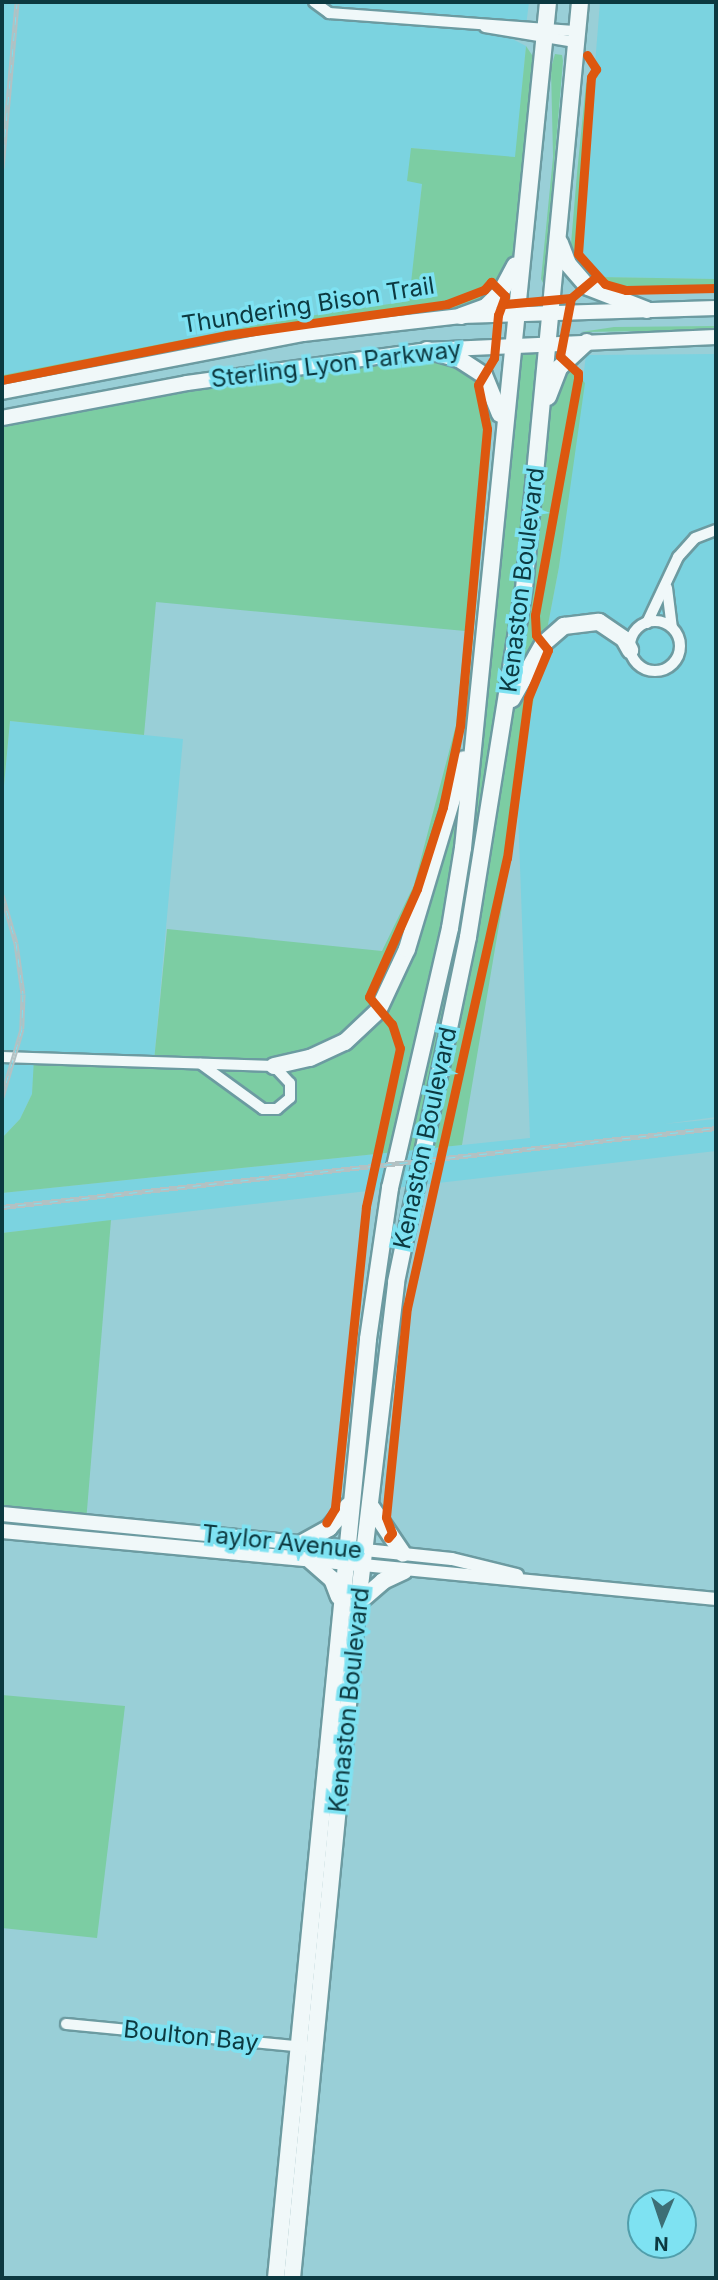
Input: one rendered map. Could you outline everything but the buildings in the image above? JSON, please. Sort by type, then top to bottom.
[{"type":"main road","name":"Kenaston Boulevard","points":[[276,2278],[350,1503],[383,1233],[450,928],[479,695],[514,314],[548,2]]},
{"type":"main road","name":"Kenaston Boulevard","points":[[292,2278],[358,1603],[372,1508],[404,1232],[468,937],[524,589],[580,2]]},
{"type":"main road","points":[[558,237],[568,264],[589,287],[647,310]]},
{"type":"main road","points":[[461,316],[486,307],[501,292],[520,254]]},
{"type":"main road","name":"Sterling Lyon Parkway","points":[[2,392],[303,334],[461,316],[716,308]]},
{"type":"main road","name":"Sterling Lyon Parkway","points":[[2,418],[187,383],[427,351],[548,342],[716,337]]},
{"type":"main road","points":[[540,419],[559,368],[587,342]]},
{"type":"main road","points":[[427,351],[459,359],[484,375],[498,402],[503,428]]},
{"type":"main road","points":[[505,714],[543,644],[564,626],[599,622],[624,639],[630,650]]},
{"type":"main road","points":[[274,1066],[310,1058],[345,1042],[378,1011],[407,949],[460,776],[479,695]]},
{"type":"main road","points":[[302,1543],[329,1528],[350,1503]]},
{"type":"main road","points":[[358,1603],[404,1562],[372,1508]]},
{"type":"main road","name":"Taylor Avenue","points":[[2,1514],[302,1543],[345,1555],[364,1557]]},
{"type":"main road","name":"Taylor Avenue","points":[[2,1531],[311,1561],[345,1555]]},
{"type":"main road","points":[[311,1561],[332,1579],[340,1600]]},
{"type":"street","points":[[314,2],[329,13],[576,37]]},
{"type":"street","points":[[667,585],[672,627],[679,648],[667,668],[643,668],[630,650],[634,632],[647,623],[678,557],[695,538],[716,530]]},
{"type":"street","points":[[647,623],[672,627]]},
{"type":"street","points":[[2,1057],[274,1066],[287,1079],[291,1091],[283,1107],[271,1111],[201,1064]]},
{"type":"street","name":"Taylor Avenue","points":[[364,1557],[560,1585],[716,1599]]},
{"type":"street","name":"Boulton Bay","points":[[66,2024],[315,2048]]},
{"type":"shaded area","points":[[2,2],[529,2],[526,26],[499,32],[526,46],[516,158],[412,148],[422,183],[410,301],[276,321],[3,375],[2,394]]},
{"type":"shaded area","points":[[600,2],[716,2],[716,279],[599,277],[580,253]]},
{"type":"shaded area","points":[[716,354],[716,1117],[664,1124],[716,1119],[716,1151],[2,1233],[2,1193],[530,1138],[518,812],[524,750],[559,567],[586,355]]},
{"type":"shaded area","points":[[10,721],[183,739],[154,1061],[35,1058],[32,1094],[20,1119],[2,1138],[2,807]]},
{"type":"green space","points":[[526,46],[534,58],[520,254],[486,307],[303,334],[2,392],[3,375],[276,321],[409,301],[422,184],[407,181],[411,148],[515,157]]},
{"type":"green space","points":[[555,54],[562,55],[563,61],[544,285],[541,279],[553,157],[551,68]]},
{"type":"green space","points":[[594,67],[580,253],[599,277],[716,279],[716,293],[620,292],[596,282],[575,258],[571,244],[577,173],[586,84]]},
{"type":"green space","points":[[716,326],[716,330],[581,332],[614,327]]},
{"type":"green space","points":[[548,342],[541,415],[562,359],[585,383],[559,567],[524,750],[518,812],[462,1145],[2,1193],[2,1138],[20,1119],[32,1094],[34,1058],[154,1061],[167,929],[382,951],[414,885],[456,725],[465,631],[156,602],[144,735],[10,721],[2,807],[2,418],[427,350],[471,364],[491,398],[492,431],[469,680],[497,501],[512,344]],"holes":[[[466,707],[461,801],[456,773]]]},
{"type":"green space","points":[[111,1220],[86,1522],[2,1514],[2,1233]]},
{"type":"green space","points":[[2,1695],[125,1706],[97,1938],[2,1928]]},
{"type":"railway","points":[[2,168],[17,2]]},
{"type":"railway","points":[[2,895],[16,943],[23,994],[22,1029],[2,1097]]},
{"type":"railway","points":[[2,1207],[716,1128]]},
{"type":"cycle path","points":[[587,55],[596,69],[591,77],[578,254],[605,284],[626,290],[716,288]]},
{"type":"cycle path","points":[[505,304],[571,298],[596,277]]},
{"type":"cycle path","name":"Thundering Bison Trail","points":[[2,380],[227,335],[447,304],[484,290],[491,282],[505,296],[498,315],[494,358],[478,385],[487,429],[460,726],[443,807],[417,889],[369,997],[392,1024],[400,1048],[366,1207],[335,1508],[326,1523]]},
{"type":"cycle path","points":[[388,1538],[392,1533],[386,1517],[407,1308],[507,858],[528,698],[548,650],[536,635],[535,615],[578,379],[578,373],[560,356],[571,298]]}]
